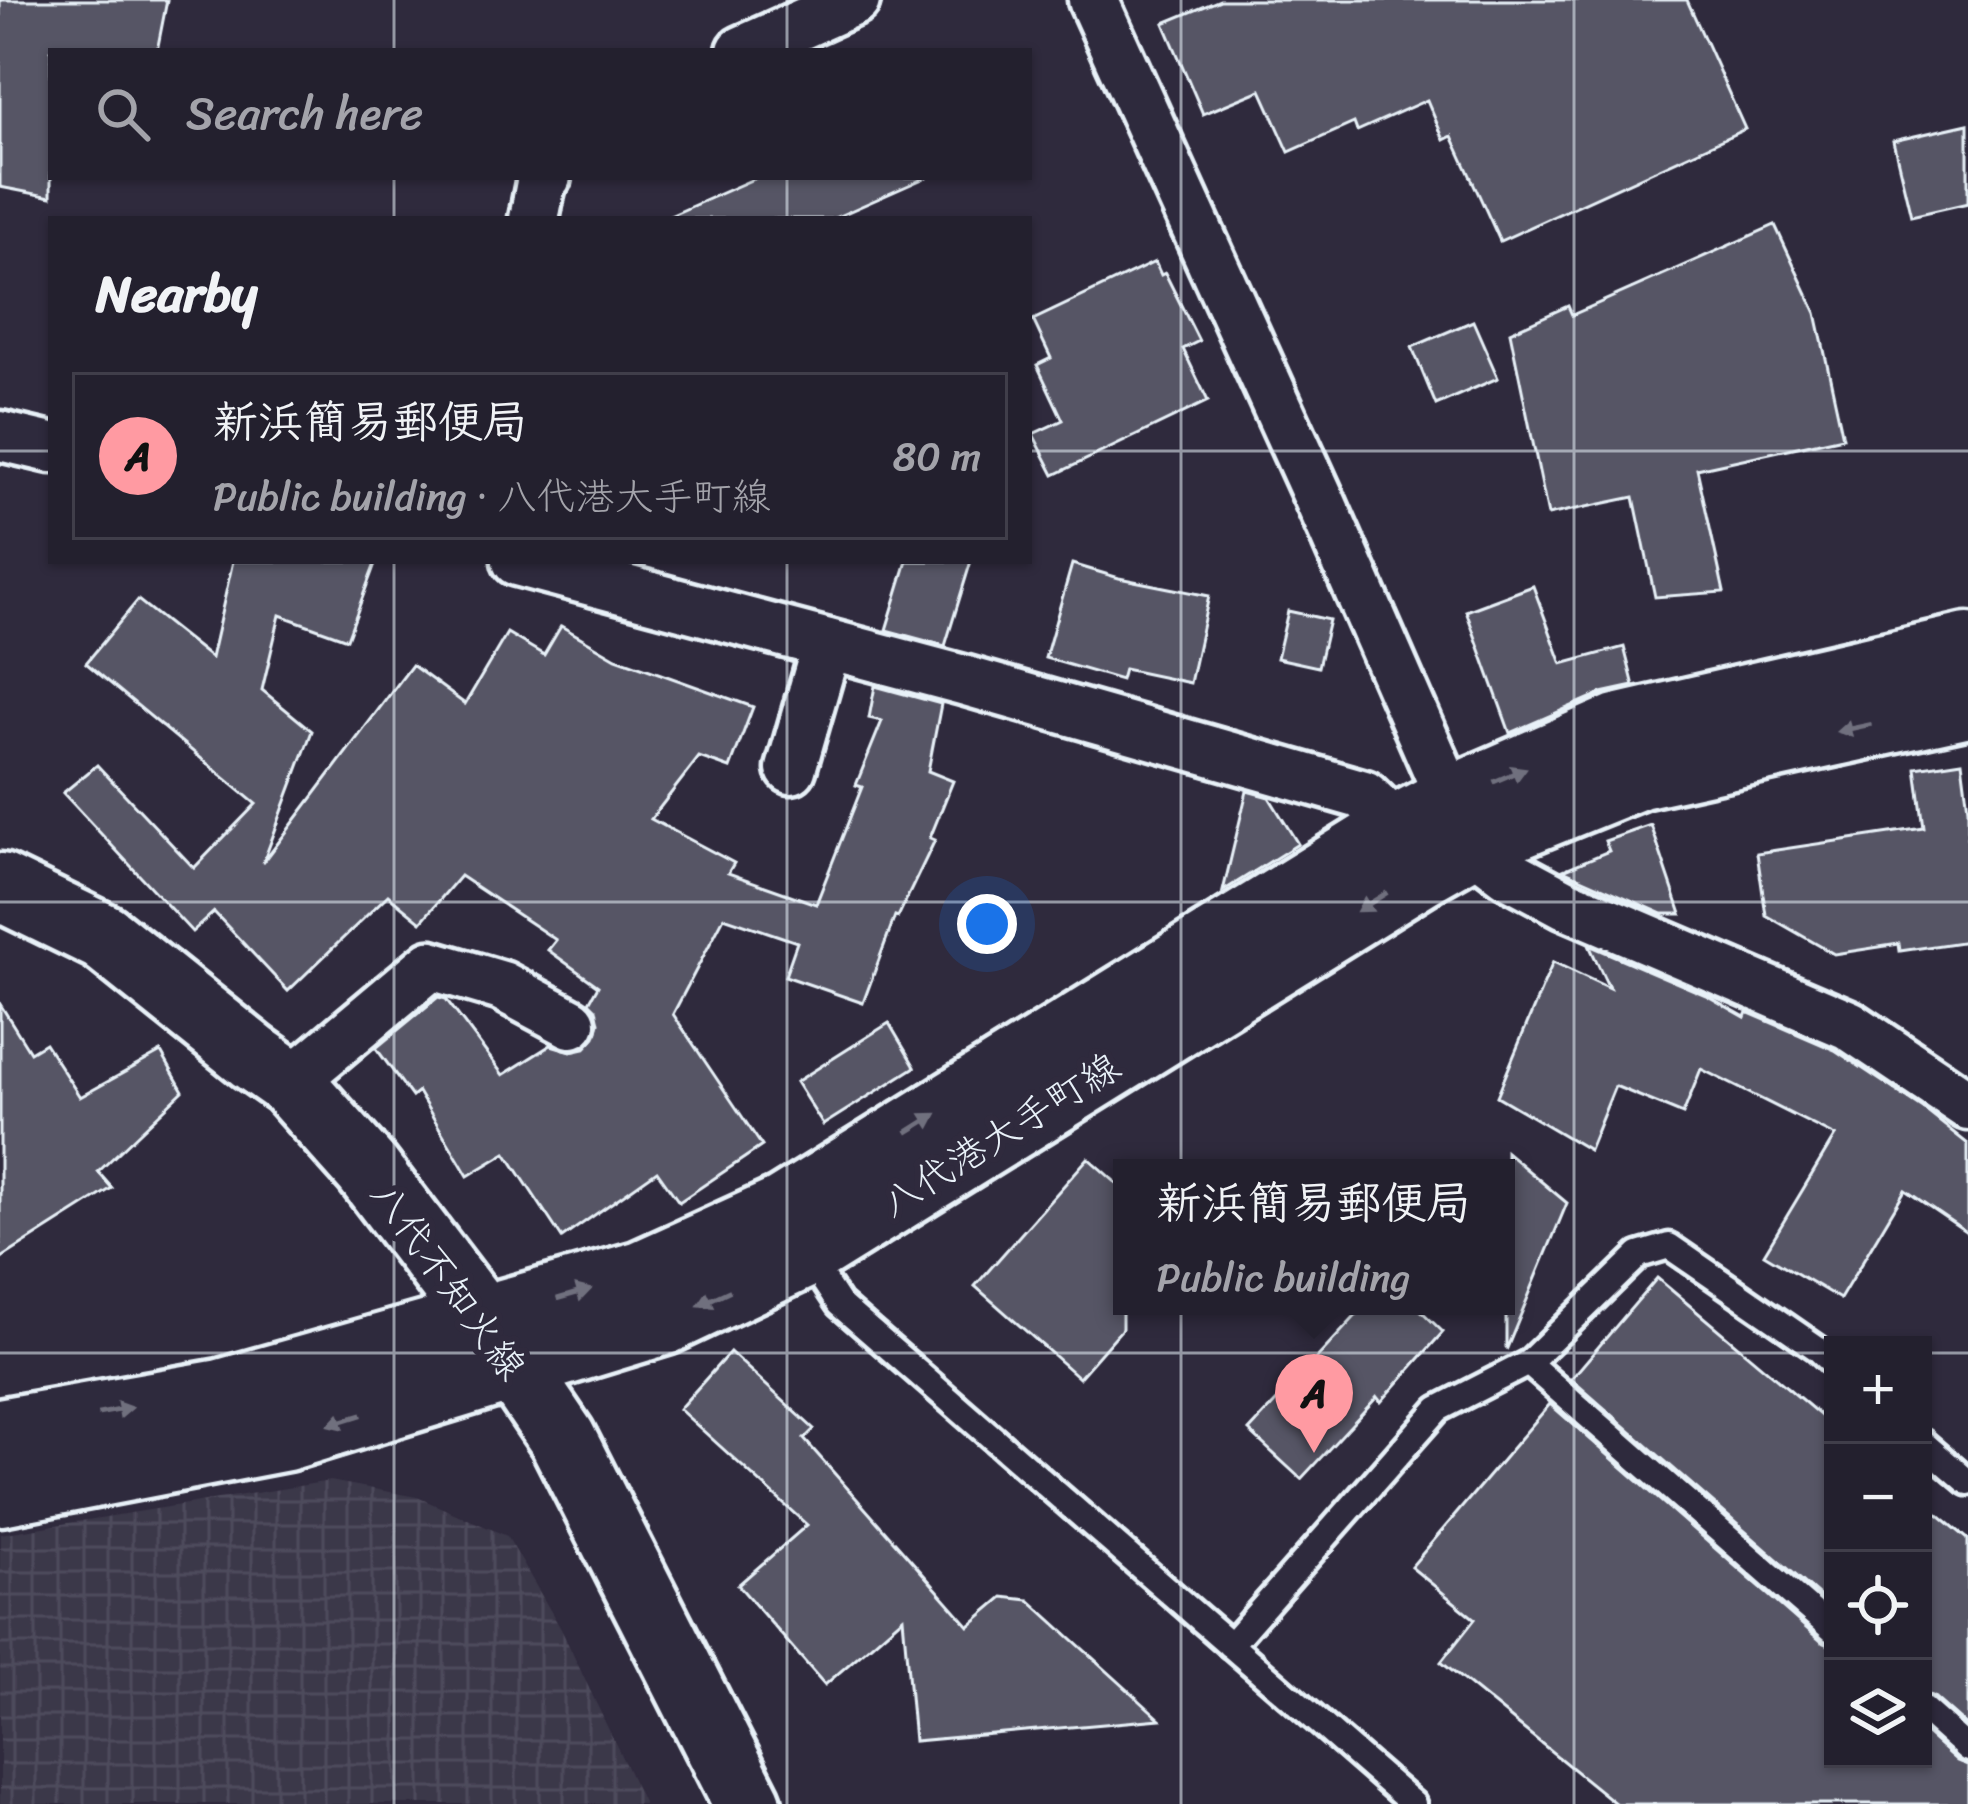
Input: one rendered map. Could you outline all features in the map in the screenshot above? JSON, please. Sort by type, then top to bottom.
[{"type":"main road","name":"八代港大手町線","points":[[0,1432],[499,1344],[665,1321],[794,1232],[1617,728],[1968,647]]},
{"type":"main road","name":"八代港大手町線","points":[[1436,835],[1640,775],[1968,703]]},
{"type":"main road","name":"八代不知火線","points":[[0,887],[103,937],[290,1083],[368,1169],[499,1344],[562,1438],[748,1804]]},
{"type":"main road","name":"八代港大手町線","points":[[0,1492],[286,1437],[499,1344]]},
{"type":"street","points":[[749,48],[855,0]]},
{"type":"street","points":[[1093,0],[1318,496],[1436,835]]},
{"type":"street","points":[[535,216],[544,180]]},
{"type":"street","points":[[0,436],[48,447]]},
{"type":"street","points":[[529,564],[963,680],[1364,795],[1566,904],[1849,1024],[1968,1105]]},
{"type":"street","points":[[791,769],[827,644]]},
{"type":"street","points":[[290,1083],[431,965],[502,986],[572,1023]]},
{"type":"lane","points":[[794,1232],[838,1304],[1414,1804]]},
{"type":"lane","points":[[1230,1645],[1438,1409],[1528,1363],[1639,1255],[1670,1246],[1824,1355]]},
{"type":"lane","points":[[1528,1363],[1824,1622]]},
{"type":"lane","points":[[1925,1444],[1968,1482]]},
{"type":"lane","points":[[1932,1717],[1968,1749]]},
{"type":"shaded area","points":[[330,1481],[417,1497],[507,1536],[561,1629],[644,1804],[0,1804],[0,1534]]},
{"type":"building","points":[[0,0],[167,0],[158,48],[48,48],[51,197],[0,187]]},
{"type":"building","points":[[1220,0],[1687,0],[1745,129],[1500,241],[1452,136],[1444,140],[1427,100],[1357,131],[1354,123],[1289,152],[1261,90],[1203,114],[1164,23]]},
{"type":"building","points":[[1968,124],[1968,203],[1911,216],[1893,141]]},
{"type":"building","points":[[751,180],[920,180],[839,216],[670,216]]},
{"type":"building","points":[[1775,225],[1816,313],[1843,437],[1697,469],[1724,592],[1655,597],[1634,497],[1548,515],[1510,332],[1568,306],[1572,315]]},
{"type":"building","points":[[1155,262],[1199,341],[1183,349],[1208,401],[1054,475],[1033,434],[1063,420],[1037,365],[1051,358],[1033,320]]},
{"type":"building","points":[[1473,321],[1498,378],[1436,405],[1412,347]]},
{"type":"building","points":[[232,564],[375,564],[347,639],[280,615],[262,690],[312,731],[263,863],[412,665],[465,704],[507,633],[544,655],[561,626],[616,658],[753,707],[730,768],[699,757],[651,819],[734,863],[728,873],[816,904],[882,721],[869,718],[875,686],[941,704],[928,771],[953,781],[930,838],[935,840],[895,916],[863,1003],[785,976],[797,942],[724,917],[673,1014],[762,1146],[679,1202],[657,1171],[562,1238],[506,1153],[468,1176],[418,1092],[412,1097],[376,1048],[438,997],[446,999],[503,1075],[551,1045],[571,1051],[585,1048],[599,1023],[589,1002],[598,986],[548,950],[556,940],[460,876],[421,922],[388,895],[288,991],[214,912],[192,932],[63,793],[97,765],[194,868],[256,804],[86,663],[138,600],[211,658]]},
{"type":"building","points":[[906,564],[970,564],[945,646],[886,630]]},
{"type":"building","points":[[1072,564],[1209,596],[1190,683],[1124,669],[1121,680],[1045,658]]},
{"type":"building","points":[[1533,586],[1562,664],[1624,647],[1634,686],[1602,693],[1510,733],[1466,611]]},
{"type":"building","points":[[1288,611],[1329,620],[1318,667],[1277,658]]},
{"type":"building","points":[[1962,761],[1968,808],[1968,941],[1900,951],[1899,944],[1834,954],[1766,915],[1757,853],[1924,828],[1916,768]]},
{"type":"building","points":[[1247,791],[1269,797],[1298,844],[1223,891]]},
{"type":"building","points":[[1651,825],[1681,914],[1663,914],[1563,870],[1609,851],[1605,841]]},
{"type":"building","points":[[1589,945],[1706,995],[1745,1017],[1747,1012],[1835,1050],[1925,1110],[1968,1144],[1968,1233],[1905,1190],[1840,1299],[1764,1254],[1835,1136],[1701,1069],[1683,1114],[1615,1086],[1589,1150],[1497,1096],[1553,962],[1609,988]]},
{"type":"building","points":[[0,1004],[30,1052],[45,1043],[80,1097],[161,1052],[183,1091],[98,1172],[112,1188],[0,1259]]},
{"type":"building","points":[[889,1023],[915,1067],[823,1125],[796,1082]]},
{"type":"building","points":[[1088,1158],[1113,1180],[1113,1315],[1122,1315],[1122,1329],[1079,1378],[975,1286]]},
{"type":"building","points":[[1515,1160],[1567,1203],[1506,1347],[1506,1315],[1515,1315]]},
{"type":"building","points":[[1657,1278],[1824,1418],[1824,1600],[1571,1379]]},
{"type":"building","points":[[1357,1315],[1425,1315],[1443,1332],[1381,1402],[1377,1397],[1301,1479],[1249,1431]]},
{"type":"building","points":[[730,1352],[814,1429],[804,1439],[969,1626],[1003,1597],[1029,1600],[1160,1719],[914,1741],[903,1617],[825,1685],[738,1585],[807,1525],[679,1409]]},
{"type":"building","points":[[1550,1404],[1824,1643],[1824,1768],[1932,1768],[1932,1739],[1968,1765],[1968,1804],[1616,1804],[1441,1662],[1475,1619],[1411,1567]]},
{"type":"building","points":[[1932,1509],[1968,1539],[1968,1727],[1934,1697]]},
{"type":"place","name":"新浜簡易郵便局","points":[[1314,1453]]}]
